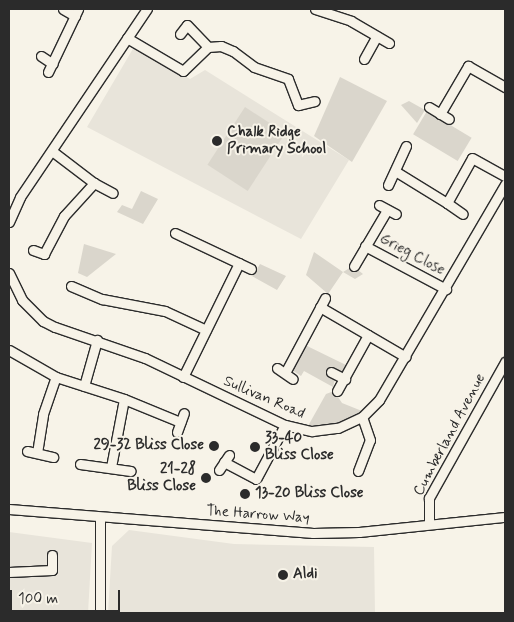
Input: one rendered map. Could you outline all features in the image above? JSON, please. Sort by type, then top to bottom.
[{"type":"street","points":[[42,56],[50,68],[77,12],[63,9]]},
{"type":"street","points":[[9,218],[147,9]]},
{"type":"street","points":[[321,9],[351,20],[389,42]]},
{"type":"street","points":[[180,34],[194,16]]},
{"type":"street","points":[[187,25],[208,47],[233,51],[254,67],[288,79],[298,105],[315,101]]},
{"type":"street","points":[[364,59],[377,36]]},
{"type":"street","points":[[127,38],[183,71],[208,47]]},
{"type":"street","points":[[429,107],[444,116],[468,66],[505,87]]},
{"type":"street","points":[[288,79],[294,70]]},
{"type":"street","points":[[388,185],[406,146]]},
{"type":"street","points":[[52,151],[94,183],[113,193]]},
{"type":"street","points":[[447,203],[469,156],[505,176]]},
{"type":"street","points":[[395,171],[462,214]]},
{"type":"street","points":[[44,254],[64,216],[94,183]]},
{"type":"street","name":"Sullivan Road","points":[[9,273],[22,300],[43,320],[97,340],[183,377],[285,425],[324,430],[362,417],[380,400],[446,289],[505,184]]},
{"type":"street","name":"Grieg Close","points":[[354,266],[383,207],[396,214]]},
{"type":"street","points":[[175,233],[251,269]]},
{"type":"street","name":"Grieg Close","points":[[365,246],[446,289]]},
{"type":"street","points":[[33,250],[44,254],[52,260]]},
{"type":"street","points":[[183,377],[239,263]]},
{"type":"street","points":[[71,286],[102,299],[165,311],[206,330]]},
{"type":"street","points":[[293,379],[281,371],[325,298]]},
{"type":"street","points":[[320,307],[406,357]]},
{"type":"street","points":[[337,391],[368,336]]},
{"type":"street","points":[[84,386],[97,340]]},
{"type":"street","points":[[9,350],[56,377],[182,417],[177,432]]},
{"type":"street","name":"Cumberland Avenue","points":[[429,524],[429,498],[505,362]]},
{"type":"street","points":[[331,372],[344,379]]},
{"type":"street","points":[[37,453],[43,414],[56,377]]},
{"type":"street","points":[[111,467],[124,399]]},
{"type":"street","points":[[358,471],[370,440],[362,417]]},
{"type":"street","points":[[224,462],[256,479],[285,425]]},
{"type":"street","points":[[27,451],[53,457]]},
{"type":"street","points":[[80,464],[131,470]]},
{"type":"street","name":"The Harrow Way","points":[[9,509],[306,532],[359,532],[505,516]]},
{"type":"street","points":[[100,516],[100,613]]},
{"type":"street","points":[[9,572],[52,570],[52,555]]},
{"type":"shaded area","name":"Chalk Ridge Primary School","points":[[134,47],[190,79],[205,70],[349,160],[301,239],[87,127]]},
{"type":"shaded area","points":[[340,77],[387,101],[352,162],[314,136]]},
{"type":"shaded area","points":[[409,101],[425,110],[417,123],[401,105]]},
{"type":"shaded area","points":[[245,107],[285,133],[248,191],[207,165]]},
{"type":"shaded area","points":[[427,111],[472,138],[458,161],[413,134]]},
{"type":"shaded area","points":[[141,191],[158,199],[143,224],[117,212],[122,205],[132,209]]},
{"type":"shaded area","points":[[84,244],[116,254],[87,277],[78,273]]},
{"type":"shaded area","points":[[314,252],[343,272],[328,294],[306,275]]},
{"type":"shaded area","points":[[260,264],[286,276],[277,290],[250,275],[251,269],[257,269]]},
{"type":"shaded area","points":[[353,266],[363,274],[355,279],[343,272]]},
{"type":"shaded area","points":[[303,344],[346,365],[342,374],[331,367],[327,372],[335,379],[333,387],[304,371],[301,376],[292,370]]},
{"type":"shaded area","points":[[334,391],[342,403],[362,411],[338,424],[308,426],[326,394]]},
{"type":"shaded area","points":[[129,530],[234,544],[374,547],[375,613],[108,613],[112,546]]},
{"type":"shaded area","points":[[9,532],[92,543],[88,613],[9,613]]},
{"type":"place","name":"Chalk Ridge Primary School","points":[[217,141]]},
{"type":"place","name":"29-32 Bliss Close","points":[[214,446]]},
{"type":"place","name":"33-40 Bliss Close","points":[[255,447]]},
{"type":"place","name":"21-28 Bliss Close","points":[[206,478]]},
{"type":"place","name":"13-20 Bliss Close","points":[[245,494]]},
{"type":"place","name":"Aldi","points":[[283,575]]}]
